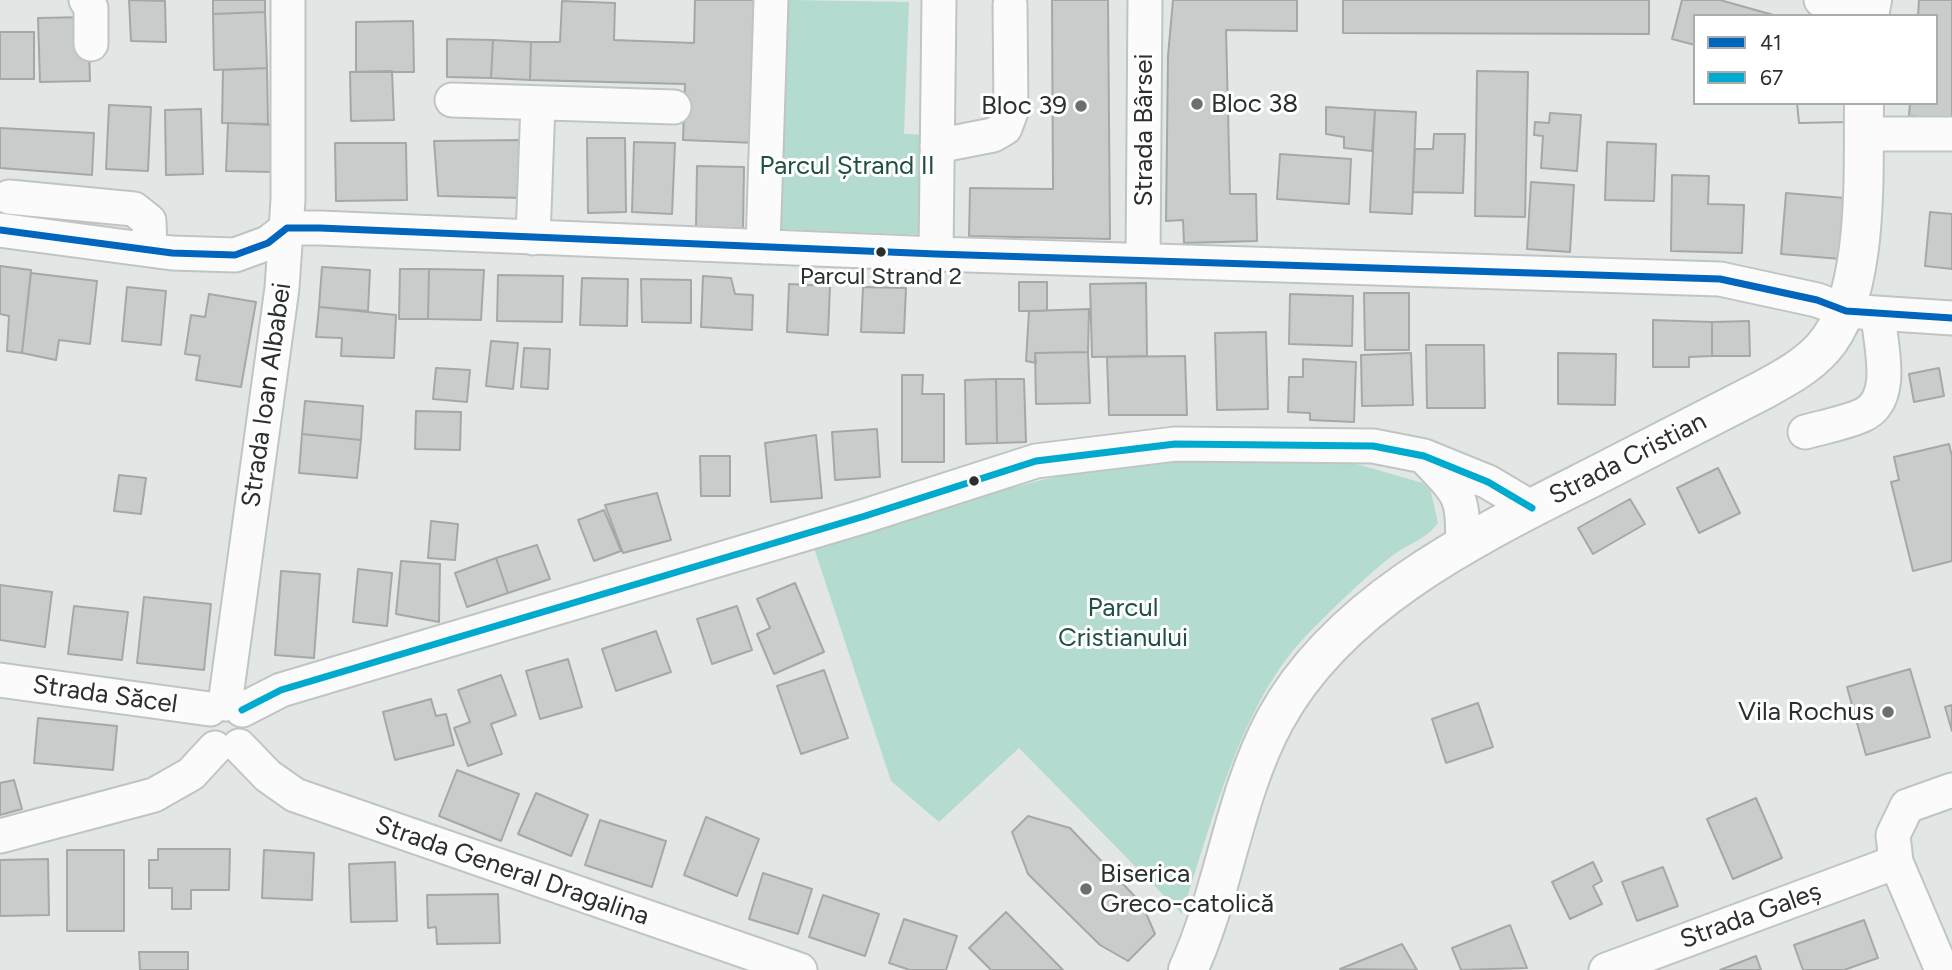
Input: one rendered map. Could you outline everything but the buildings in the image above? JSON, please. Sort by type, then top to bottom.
[{"type":"main road","name":"Strada Cristian","points":[[1188,970],[1216,901],[1251,773],[1276,719],[1307,674],[1342,634],[1384,599],[1532,508],[1797,371],[1862,312],[1857,274],[1864,119]]},
{"type":"street","points":[[86,0],[91,8],[91,44]]},
{"type":"street","name":"Strada Ioan Albabei","points":[[227,747],[202,730],[226,708],[282,288],[287,228],[288,0]]},
{"type":"street","points":[[763,247],[771,0]]},
{"type":"street","points":[[936,254],[939,0]]},
{"type":"street","name":"Strada Bârsei","points":[[1143,260],[1145,0]]},
{"type":"street","points":[[1821,0],[1870,10]]},
{"type":"street","points":[[937,146],[993,135],[1005,128],[1011,112],[1010,5]]},
{"type":"street","points":[[452,100],[674,107]]},
{"type":"street","points":[[533,238],[538,103]]},
{"type":"street","points":[[1864,119],[1952,134]]},
{"type":"street","points":[[9,197],[134,209],[149,221],[150,250]]},
{"type":"street","points":[[0,230],[150,250],[235,255],[268,243],[287,228],[936,254],[1720,279],[1862,312],[1952,318]]},
{"type":"street","points":[[1805,432],[1864,414],[1878,404],[1884,392],[1862,312]]},
{"type":"street","points":[[226,708],[865,516],[1036,461],[1175,444],[1373,446],[1424,456],[1488,482],[1532,508]]},
{"type":"street","points":[[1424,456],[1455,490],[1462,503],[1463,548]]},
{"type":"street","name":"Strada Săcel","points":[[0,680],[226,708]]},
{"type":"street","points":[[0,836],[154,795],[191,774],[227,747]]},
{"type":"street","name":"Strada General Dragalina","points":[[227,747],[295,794],[800,970]]},
{"type":"street","points":[[1942,970],[1896,862],[1893,835],[1907,806],[1952,790]]},
{"type":"street","name":"Strada Galeș","points":[[1605,970],[1896,862]]},
{"type":"green space","name":"Parcul Ștrand II","points":[[789,0],[909,2],[904,134],[930,135],[927,235],[781,229]]},
{"type":"green space","name":"Parcul Cristianului","points":[[1164,456],[1332,457],[1423,483],[1431,492],[1438,523],[1429,533],[1396,553],[1362,582],[1305,637],[1282,665],[1262,697],[1230,768],[1182,914],[1019,748],[939,822],[891,781],[814,548],[1030,483],[1118,463]]},
{"type":"transit line","name":"41","points":[[0,230],[172,253],[235,255],[268,243],[287,228],[320,228],[936,254],[1720,279],[1817,300],[1846,311],[1952,318]]},
{"type":"transit line","name":"67","points":[[242,710],[281,690],[865,516],[1036,461],[1175,444],[1373,446],[1424,456],[1488,482],[1532,508]]},
{"type":"place","name":"Bloc 38","points":[[1197,104]]},
{"type":"place","name":"Bloc 39","points":[[1081,106]]},
{"type":"place","name":"Parcul Strand 2","points":[[881,252]]},
{"type":"place","name":"Vila Rochus","points":[[1888,712]]},
{"type":"place","name":"Biserica Greco-catolică","points":[[1086,889]]}]
